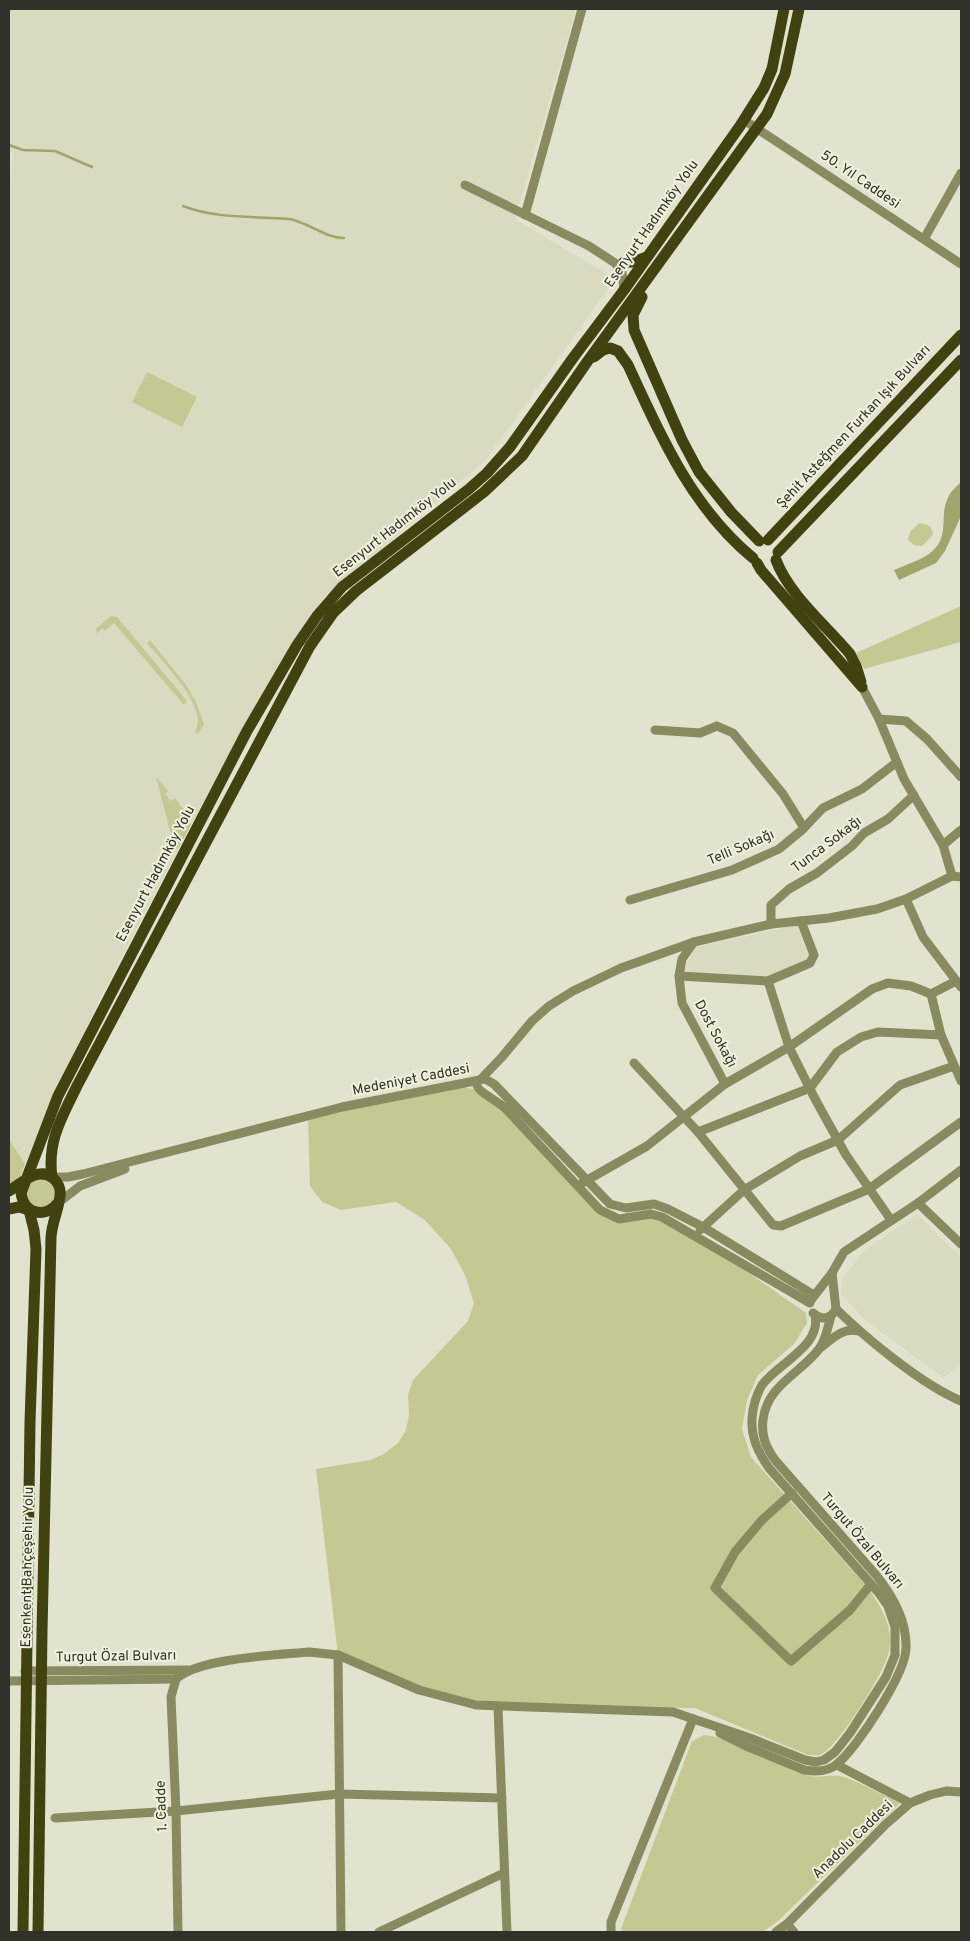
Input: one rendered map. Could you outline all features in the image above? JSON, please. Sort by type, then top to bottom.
[{"type":"main road","name":"Esenyurt Hadımköy Yolu","points":[[52,1177],[50,1161],[52,1144],[57,1128],[317,616],[342,587],[469,489],[499,460],[635,275],[744,120],[764,88],[772,69],[784,9]]},
{"type":"main road","name":"Esenyurt Hadımköy Yolu","points":[[25,1181],[58,1096],[247,731],[292,664],[324,624],[356,591],[484,492],[522,456],[587,362],[767,114],[785,74],[799,9]]},
{"type":"main road","points":[[624,262],[633,262],[647,257]]},
{"type":"main road","points":[[653,271],[648,288],[632,315],[636,336],[682,440],[699,472],[731,512],[763,540],[774,544],[780,572],[850,654],[856,666],[862,687]]},
{"type":"main road","name":"Şehit Asteğmen Furkan Işık Bulvarı","points":[[763,540],[961,335]]},
{"type":"main road","points":[[587,362],[606,348],[614,349],[621,355],[628,365],[664,443],[689,485],[727,534],[755,560],[761,570],[862,687]]},
{"type":"main road","points":[[755,560],[769,565],[961,360]]},
{"type":"main road","points":[[755,560],[753,547],[763,540]]},
{"type":"main road","points":[[9,1191],[34,1174],[40,1173],[52,1177],[61,1192],[58,1203],[48,1212],[35,1212],[19,1207],[9,1208]]},
{"type":"main road","points":[[25,1181],[22,1187],[22,1199],[29,1210]]},
{"type":"main road","name":"Esenkent Bahçeşehir Yolu","points":[[38,1932],[41,1676],[51,1236],[58,1203]]},
{"type":"main road","name":"Esenkent Bahçeşehir Yolu","points":[[22,1932],[30,1422],[36,1249],[29,1210]]},
{"type":"street","points":[[525,215],[582,9]]},
{"type":"street","name":"50. Yıl Caddesi","points":[[744,120],[961,264]]},
{"type":"street","points":[[924,239],[961,173]]},
{"type":"street","points":[[465,185],[589,246],[615,263],[622,272],[624,290]]},
{"type":"street","points":[[589,246],[595,247],[624,262],[635,275]]},
{"type":"street","points":[[862,687],[879,719],[897,762],[943,845],[957,876]]},
{"type":"street","points":[[879,719],[906,721],[927,739],[961,777]]},
{"type":"street","points":[[655,730],[700,733],[717,726],[733,733],[783,794],[804,828]]},
{"type":"street","name":"Telli Sokağı","points":[[630,900],[732,870],[779,849],[804,828],[823,808],[862,789],[897,762]]},
{"type":"street","name":"Tunca Sokağı","points":[[771,924],[772,905],[789,889],[817,873],[852,846],[864,833],[888,818],[914,795]]},
{"type":"street","points":[[943,845],[961,830]]},
{"type":"street","name":"Medeniyet Caddesi","points":[[182,1149],[342,1107],[480,1080],[502,1058],[532,1020],[549,1006],[573,991],[621,968],[694,942],[771,924],[829,918],[877,909],[906,899],[957,876]]},
{"type":"street","points":[[577,1187],[647,1146],[725,1084],[790,1047],[872,989],[888,982],[912,986],[931,994],[958,984],[923,937],[906,899]]},
{"type":"street","points":[[679,976],[768,981],[810,963],[814,955],[801,921]]},
{"type":"street","name":"Dost Sokağı","points":[[694,942],[682,959],[679,976],[682,1004],[725,1084]]},
{"type":"street","points":[[768,981],[790,1047],[810,1088],[838,1140],[869,1190],[891,1220]]},
{"type":"street","points":[[931,994],[941,1035],[961,1081]]},
{"type":"street","points":[[698,1132],[810,1088],[837,1052],[860,1036],[878,1032],[941,1035]]},
{"type":"street","points":[[634,1063],[698,1132],[773,1225],[781,1226],[869,1190],[961,1122]]},
{"type":"street","points":[[694,1235],[744,1190],[800,1156],[838,1140],[900,1085],[954,1066]]},
{"type":"street","points":[[814,1297],[703,1227],[662,1206],[644,1204],[626,1208],[610,1204],[494,1084],[486,1079],[480,1080],[478,1084],[480,1090],[505,1108],[600,1210],[614,1218],[624,1219],[651,1214],[662,1218],[814,1297],[826,1292],[834,1296]]},
{"type":"street","points":[[52,1177],[68,1177],[83,1174],[182,1149]]},
{"type":"street","points":[[58,1203],[80,1186],[182,1149]]},
{"type":"street","points":[[834,1312],[823,1318],[815,1315],[812,1312],[814,1297],[832,1273],[844,1252],[918,1203],[961,1170]]},
{"type":"street","points":[[918,1203],[961,1244]]},
{"type":"street","points":[[832,1273],[836,1300],[834,1312]]},
{"type":"street","points":[[834,1312],[910,1369],[961,1401]]},
{"type":"street","name":"Turgut Özal Bulvarı","points":[[692,1719],[746,1746],[804,1770],[820,1771],[837,1765],[860,1737],[887,1694],[904,1661],[906,1639],[903,1620],[889,1592],[775,1460],[764,1439],[763,1420],[769,1398],[778,1387],[817,1351],[834,1312]]},
{"type":"street","name":"Turgut Özal Bulvarı","points":[[41,1676],[191,1669],[221,1662],[309,1652],[338,1655],[419,1690],[476,1705],[673,1712],[750,1738],[806,1760],[816,1762],[828,1757],[841,1745],[859,1721],[883,1682],[894,1660],[896,1639],[892,1614],[885,1601],[769,1468],[760,1454],[753,1434],[752,1413],[762,1385],[811,1338],[816,1328],[815,1315]]},
{"type":"street","points":[[817,1351],[844,1331],[852,1329],[859,1331]]},
{"type":"street","points":[[792,1493],[762,1520],[735,1552],[715,1588],[791,1661],[850,1610],[872,1584]]},
{"type":"street","points":[[338,1655],[341,1932]]},
{"type":"street","name":"Turgut Özal Bulvarı","points":[[41,1676],[176,1679],[191,1669]]},
{"type":"street","points":[[9,1681],[25,1676],[41,1676]]},
{"type":"street","name":"1. Cadde","points":[[176,1679],[171,1697],[176,1811],[178,1932]]},
{"type":"street","points":[[498,1707],[506,1932]]},
{"type":"street","points":[[611,1932],[611,1922],[692,1719]]},
{"type":"street","points":[[837,1765],[910,1803]]},
{"type":"street","name":"Anadolu Caddesi","points":[[776,1932],[787,1924],[886,1824],[910,1803],[946,1791],[961,1792]]},
{"type":"street","points":[[55,1818],[176,1811],[339,1794],[502,1798]]},
{"type":"street","points":[[379,1932],[504,1874]]},
{"type":"street","points":[[787,1924],[794,1932]]},
{"type":"shaded area","points":[[9,9],[576,9],[515,219],[615,279],[486,460],[324,597],[224,762],[97,1004],[25,1164],[9,1139],[9,196],[13,153],[9,151]]},
{"type":"shaded area","points":[[147,372],[197,397],[182,427],[132,402]]},
{"type":"shaded area","points":[[961,482],[961,516],[945,551],[936,563],[899,580],[894,570],[916,561],[936,548],[942,535],[947,500]]},
{"type":"shaded area","points":[[919,523],[929,526],[932,529],[933,535],[922,546],[914,545],[908,540],[910,532]]},
{"type":"shaded area","points":[[961,606],[961,642],[864,669],[856,653]]},
{"type":"shaded area","points":[[111,616],[117,617],[187,701],[184,705],[114,623],[105,631],[103,628],[97,633],[96,629]]},
{"type":"shaded area","points":[[150,640],[186,685],[195,700],[204,724],[198,734],[195,733],[198,719],[197,714],[189,695],[147,643]]},
{"type":"shaded area","points":[[156,777],[168,791],[165,794],[171,801],[175,798],[190,821],[191,825],[178,849],[174,846]]},
{"type":"shaded area","points":[[797,925],[804,930],[814,955],[810,963],[768,981],[686,976],[685,969],[688,961],[697,947]]},
{"type":"shaded area","points":[[455,1086],[480,1090],[491,1097],[577,1187],[614,1218],[651,1214],[695,1235],[806,1313],[807,1323],[794,1344],[758,1375],[747,1400],[742,1429],[751,1457],[868,1588],[885,1617],[890,1633],[889,1651],[886,1661],[870,1691],[838,1739],[828,1750],[820,1755],[808,1755],[695,1708],[498,1707],[443,1697],[338,1655],[316,1469],[370,1460],[384,1454],[398,1443],[406,1430],[409,1415],[408,1395],[413,1380],[468,1321],[474,1303],[465,1275],[451,1249],[425,1220],[396,1202],[341,1210],[322,1202],[310,1186],[308,1116]]},
{"type":"shaded area","points":[[9,1139],[25,1164],[20,1177],[9,1186]]},
{"type":"shaded area","points":[[41,1179],[51,1183],[55,1193],[51,1203],[41,1207],[31,1203],[27,1193],[31,1183]]},
{"type":"shaded area","points":[[917,1214],[961,1257],[961,1362],[944,1378],[865,1320],[841,1294],[842,1279],[865,1250]]},
{"type":"shaded area","points":[[704,1735],[727,1741],[801,1774],[845,1777],[900,1803],[778,1921],[763,1932],[623,1932],[621,1929],[692,1741]]},
{"type":"waterway","points":[[9,145],[23,150],[55,151],[92,167]]},
{"type":"waterway","points":[[183,206],[222,215],[290,219],[330,236],[344,238]]}]
